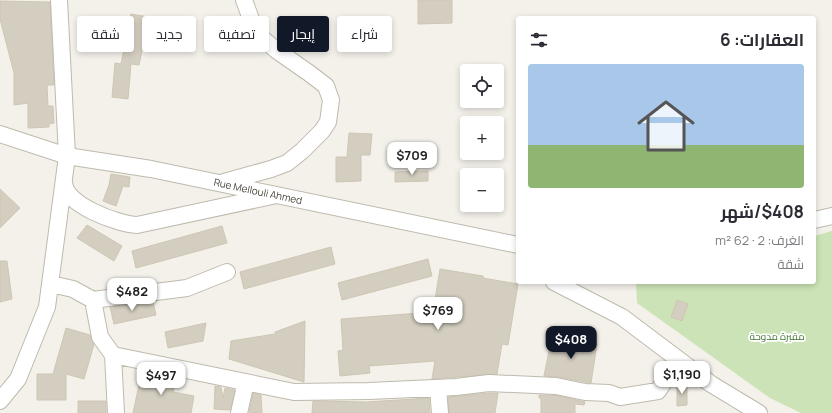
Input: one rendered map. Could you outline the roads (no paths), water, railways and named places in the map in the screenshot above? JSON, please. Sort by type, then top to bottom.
[{"type":"street","points":[[0,401],[18,378],[32,347],[47,307],[51,284],[67,156],[59,0]]},
{"type":"street","points":[[221,183],[282,165],[302,151],[322,131],[328,122],[331,100],[326,86],[276,50],[256,33],[244,0]]},
{"type":"street","name":"Rue Mellouli Ahmed","points":[[0,134],[67,156],[151,169],[516,245]]},
{"type":"street","points":[[64,182],[67,191],[82,205],[113,221],[136,225],[278,195]]},
{"type":"street","points":[[816,220],[832,216]]},
{"type":"street","points":[[51,284],[73,289],[93,300],[187,288],[227,272]]},
{"type":"street","points":[[558,284],[622,317],[710,384],[756,412]]},
{"type":"street","points":[[93,300],[100,337],[113,355],[116,413]]},
{"type":"street","points":[[113,355],[294,392],[438,388],[489,383],[556,386],[585,392],[608,393],[620,397],[658,391],[678,360]]},
{"type":"street","points":[[239,413],[246,382]]},
{"type":"street","points":[[438,388],[440,413]]},
{"type":"park label","name":"مقبرة مدوحة","points":[[777,336]]}]
